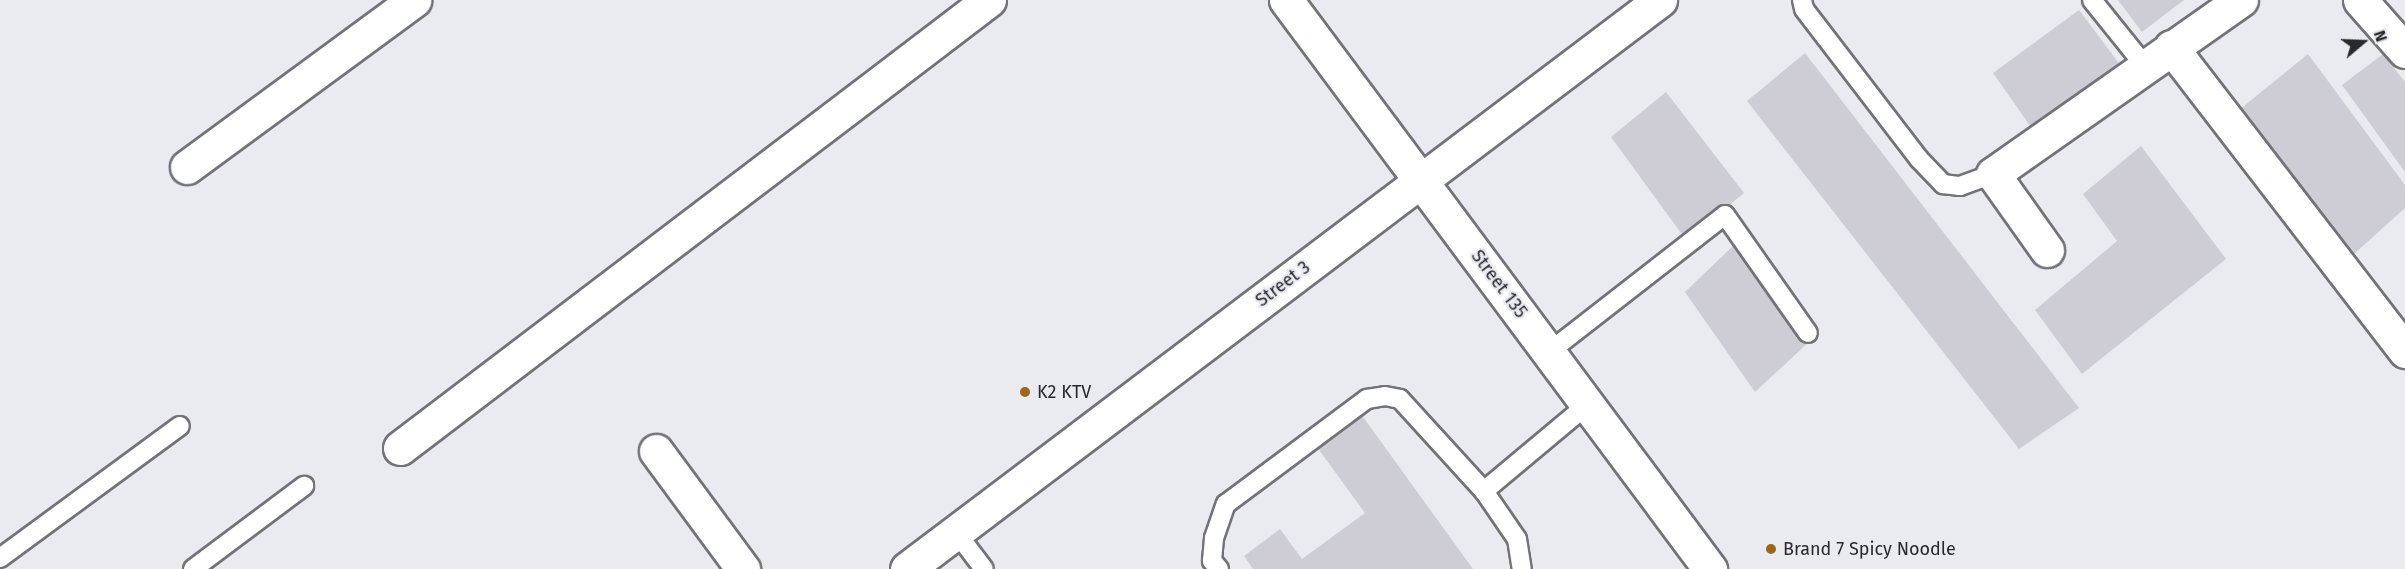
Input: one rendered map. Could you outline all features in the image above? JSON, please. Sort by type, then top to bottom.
[{"type":"street","points":[[187,167],[414,0]]},
{"type":"street","points":[[400,448],[989,0]]},
{"type":"street","name":"Street 135","points":[[1286,0],[1710,569]]},
{"type":"street","name":"Street 3","points":[[907,569],[1659,0]]},
{"type":"street","points":[[2047,250],[1993,174],[2241,0]]},
{"type":"street","points":[[2360,0],[2405,51]]},
{"type":"street","points":[[2171,47],[2405,351]]},
{"type":"street","points":[[656,451],[743,569]]},
{"type":"lane","points":[[1802,0],[1811,18],[1919,159],[1943,184],[1960,186],[1993,174]]},
{"type":"lane","points":[[2092,0],[2145,66]]},
{"type":"lane","points":[[1549,352],[1725,215],[1808,333]]},
{"type":"lane","points":[[1219,569],[1212,561],[1214,538],[1226,504],[1367,399],[1385,396],[1400,399],[1484,491],[1517,539],[1522,569]]},
{"type":"lane","points":[[1484,491],[1588,404]]},
{"type":"lane","points":[[0,558],[180,426]]},
{"type":"lane","points":[[193,569],[304,486]]},
{"type":"lane","points":[[957,532],[984,569]]},
{"type":"building","points":[[2118,0],[2184,0],[2142,32]]},
{"type":"building","points":[[2079,10],[2121,66],[2033,130],[1993,73]]},
{"type":"building","points":[[1805,53],[2079,408],[2019,449],[1747,101]]},
{"type":"building","points":[[2308,54],[2405,185],[2405,208],[2354,254],[2239,110]]},
{"type":"building","points":[[2383,54],[2405,82],[2405,172],[2342,85]]},
{"type":"building","points":[[1666,92],[1744,193],[1686,240],[1611,137]]},
{"type":"building","points":[[2141,146],[2226,259],[2082,374],[2035,310],[2117,241],[2083,194]]},
{"type":"building","points":[[1735,244],[1809,342],[1755,392],[1685,292]]},
{"type":"building","points":[[1358,410],[1473,569],[1253,569],[1244,556],[1280,529],[1302,559],[1365,513],[1314,443]]},
{"type":"place","name":"K2 KTV","points":[[1025,392]]},
{"type":"place","name":"Brand 7 Spicy Noodle","points":[[1771,549]]}]
